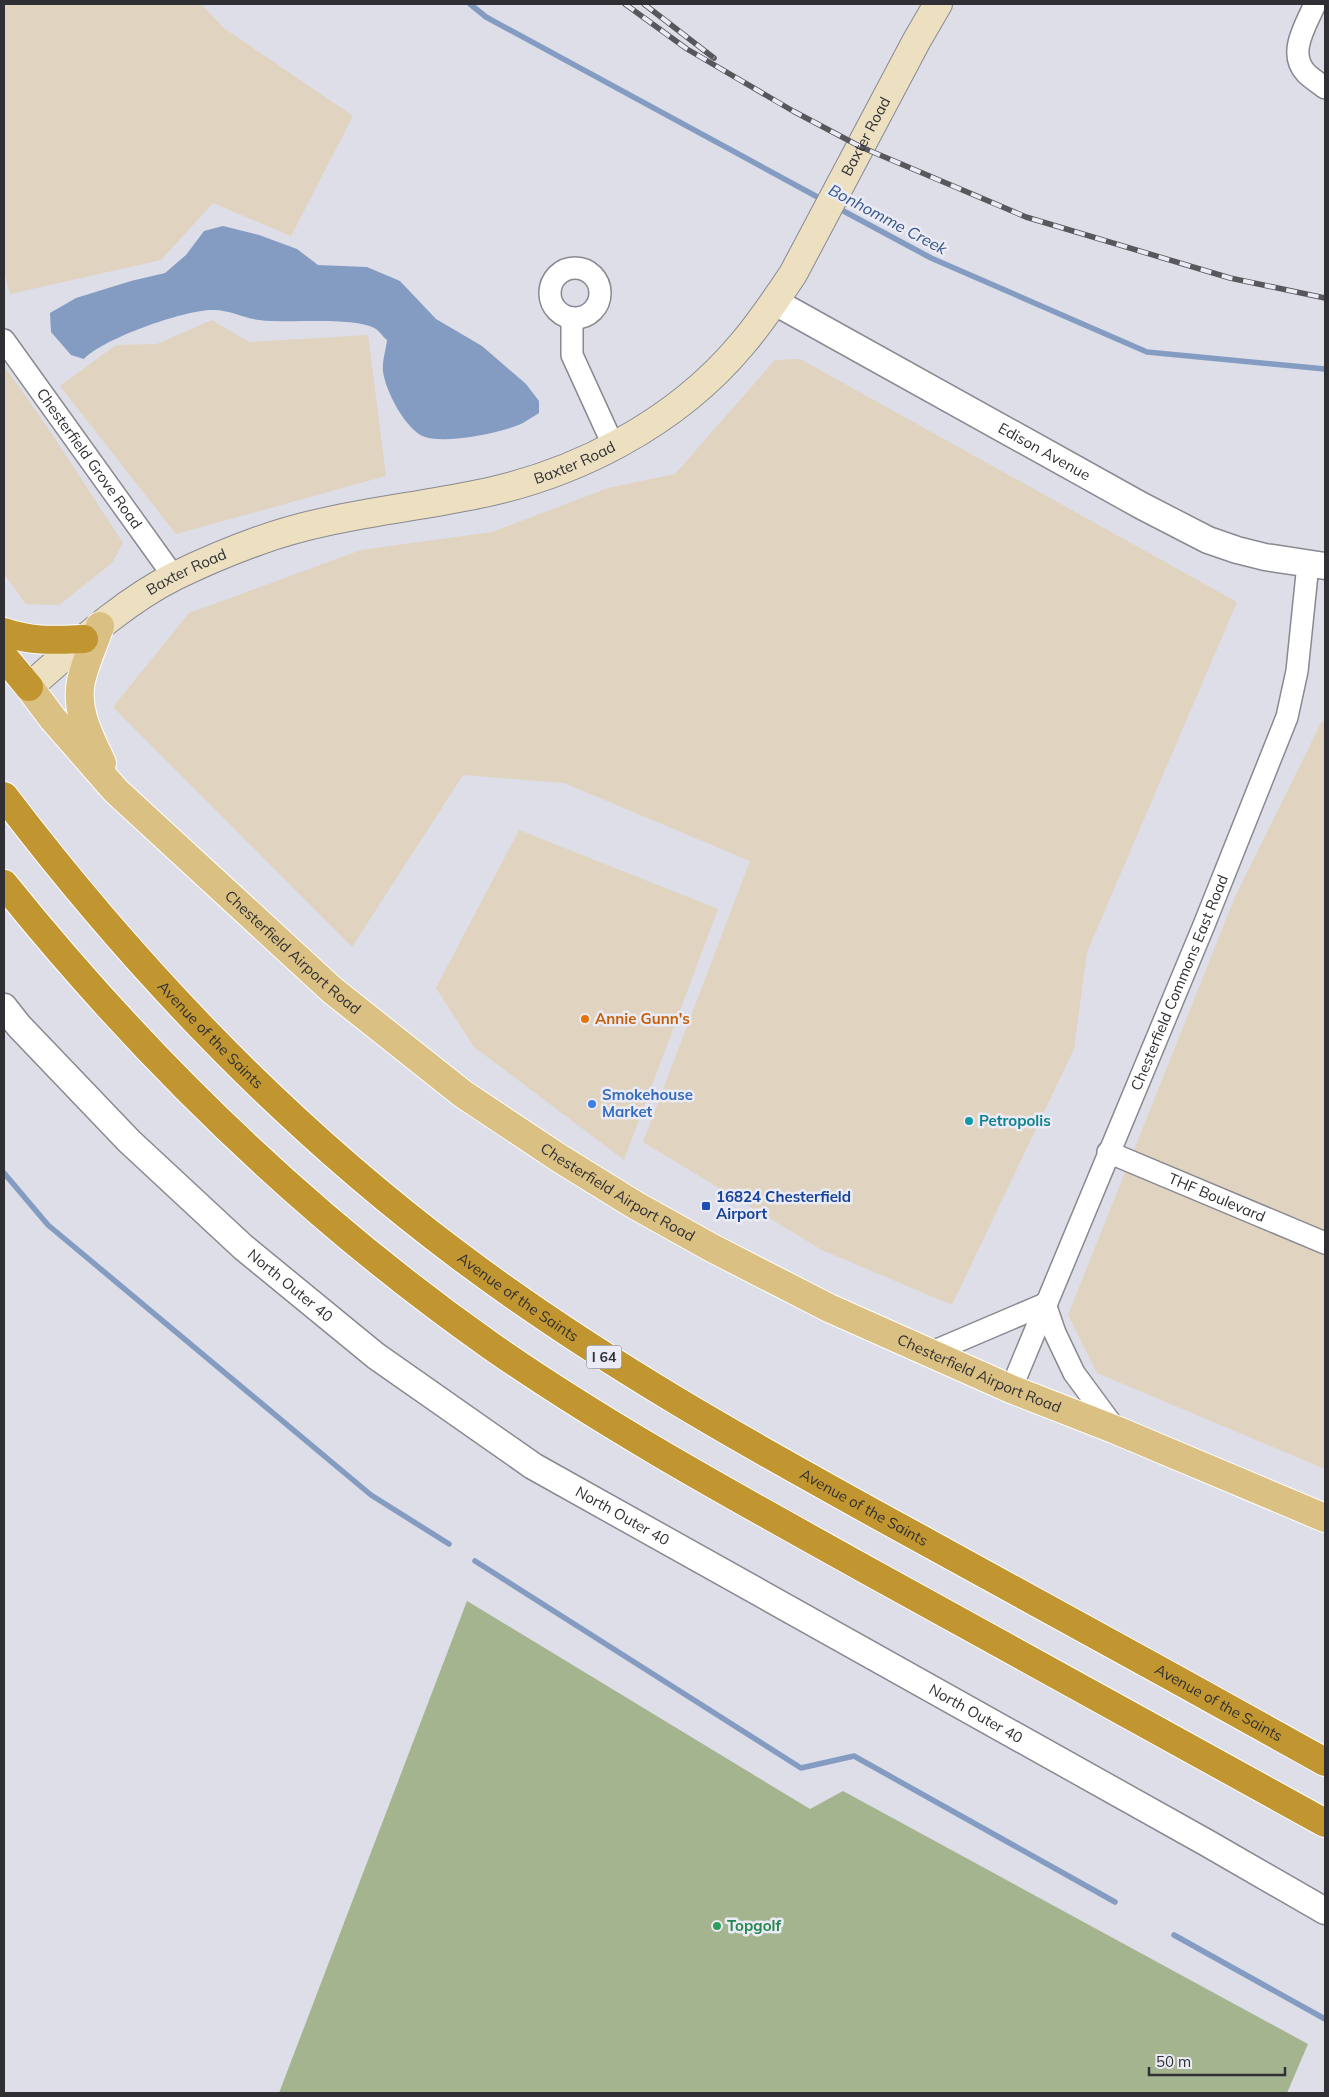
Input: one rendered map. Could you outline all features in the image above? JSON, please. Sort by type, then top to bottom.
[{"type":"highway","points":[[4,632],[20,638],[42,640],[92,633]]},
{"type":"highway","points":[[4,656],[29,688]]},
{"type":"highway","name":"Avenue of the Saints","points":[[4,796],[74,886],[208,1033],[355,1172],[458,1255],[567,1333],[690,1410],[800,1473],[1325,1762]]},
{"type":"highway","points":[[4,884],[47,937],[136,1037],[232,1132],[330,1221],[490,1345],[602,1419],[716,1486],[1325,1823]]},
{"type":"main road","points":[[914,4],[917,40]]},
{"type":"main road","name":"Baxter Road","points":[[29,688],[92,633],[138,599],[174,577],[259,540],[304,527],[373,512],[438,502],[546,477],[614,447],[685,398],[742,345],[775,302],[808,248],[917,40],[938,4]]},
{"type":"main road","points":[[92,633],[81,681],[82,715],[88,734],[116,791]]},
{"type":"main road","name":"Chesterfield Airport Road","points":[[29,688],[75,746],[116,791],[332,990],[463,1094],[559,1158],[635,1205],[785,1287],[1011,1389],[1116,1430],[1325,1518]]},
{"type":"street","points":[[1314,4],[1296,53],[1306,73],[1325,88]]},
{"type":"street","name":"Edison Avenue","points":[[775,302],[1134,502],[1208,540],[1265,558],[1316,565]]},
{"type":"street","points":[[572,318],[572,355],[614,447]]},
{"type":"street","name":"Chesterfield Grove Road","points":[[4,340],[174,577]]},
{"type":"street","name":"Chesterfield Commons East Road","points":[[1011,1389],[1204,925],[1286,717],[1297,671],[1316,565]]},
{"type":"street","name":"North Outer 40","points":[[4,1007],[19,1026],[129,1141],[243,1247],[376,1356],[533,1466],[1325,1911]]},
{"type":"street","name":"THF Boulevard","points":[[1108,1152],[1325,1243]]},
{"type":"street","points":[[930,1353],[1046,1304],[1055,1333],[1074,1373],[1116,1430]]},
{"type":"shaded area","points":[[4,4],[201,4],[225,29],[353,116],[291,236],[213,203],[161,260],[10,294],[4,271]]},
{"type":"shaded area","points":[[212,320],[249,342],[368,335],[386,476],[176,534],[60,386],[116,345],[157,344]]},
{"type":"shaded area","points":[[800,359],[1237,602],[1087,952],[1074,1049],[952,1305],[822,1250],[643,1142],[750,861],[564,783],[463,775],[352,947],[113,707],[189,613],[361,550],[492,532],[608,488],[675,474],[775,360]]},
{"type":"shaded area","points":[[4,366],[48,428],[123,543],[112,563],[59,605],[26,604],[4,574]]},
{"type":"shaded area","points":[[1322,721],[1325,723],[1325,1469],[1097,1373],[1068,1315],[1235,897]]},
{"type":"shaded area","points":[[519,830],[718,909],[624,1160],[474,1047],[436,988]]},
{"type":"green space","name":"Topgolf","points":[[467,1601],[810,1809],[843,1791],[1308,2044],[1287,2093],[279,2093]]},
{"type":"water","points":[[223,226],[259,235],[297,249],[318,265],[367,267],[400,281],[436,319],[482,346],[526,384],[539,401],[539,413],[514,427],[489,434],[447,439],[425,437],[411,427],[392,399],[383,371],[387,340],[376,329],[366,325],[337,321],[259,320],[220,310],[201,311],[184,314],[126,334],[94,351],[84,359],[71,355],[51,332],[50,313],[76,298],[165,273],[186,255],[204,231]]},
{"type":"waterway","name":"Bonhomme Creek","points":[[470,4],[486,17],[823,200]]},
{"type":"waterway","name":"Bonhomme Creek","points":[[836,207],[931,258],[1147,352],[1325,369]]},
{"type":"waterway","points":[[4,1173],[48,1225],[371,1495],[449,1544]]},
{"type":"waterway","points":[[475,1561],[801,1768],[854,1756],[1115,1902]]},
{"type":"waterway","points":[[1174,1935],[1325,2019]]},
{"type":"railway","points":[[625,4],[687,49],[793,111],[861,147],[1026,217],[1230,278],[1325,298]]},
{"type":"railway","points":[[644,4],[714,58]]},
{"type":"place","name":"Annie Gunn's","points":[[585,1019]]},
{"type":"place","name":"Smokehouse Market","points":[[592,1104]]},
{"type":"place","name":"Petropolis","points":[[969,1121]]},
{"type":"place","name":"16824 Chesterfield Airport","points":[[706,1206]]},
{"type":"place","name":"Topgolf","points":[[717,1926]]}]
